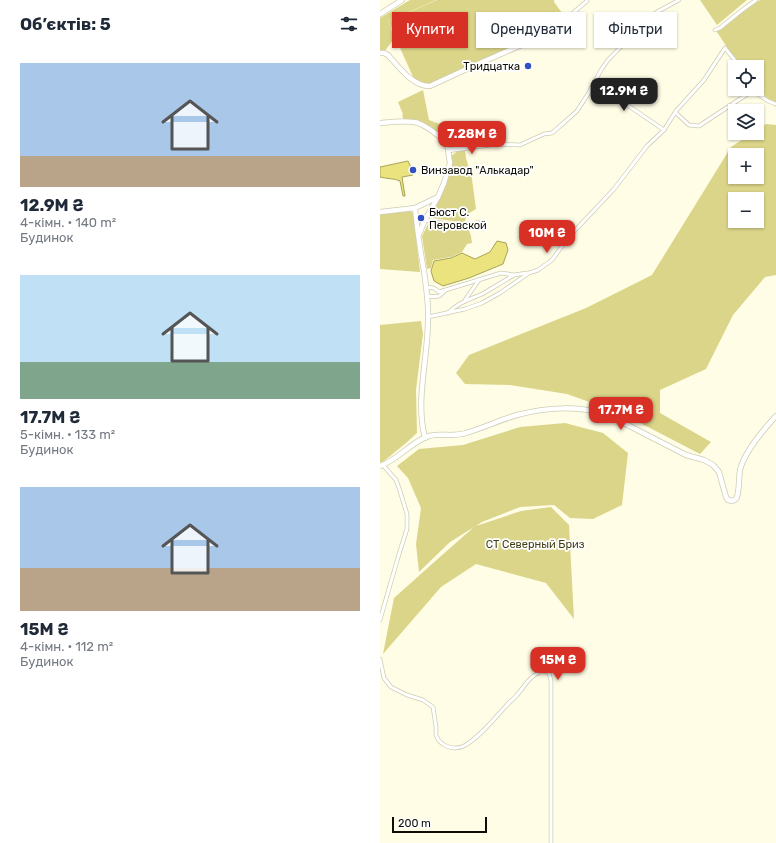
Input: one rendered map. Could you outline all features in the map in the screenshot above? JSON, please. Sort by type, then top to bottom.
[{"type":"street","points":[[380,14],[402,0]]},
{"type":"street","points":[[449,150],[492,144],[520,145],[544,134],[552,133],[578,111],[608,60],[642,25],[658,12],[679,0]]},
{"type":"street","points":[[715,30],[720,28],[756,0]]},
{"type":"street","points":[[574,12],[587,1]]},
{"type":"street","points":[[380,53],[388,55],[408,77],[425,86],[430,86],[515,48]]},
{"type":"street","points":[[426,287],[434,288],[439,292],[501,273],[514,275],[529,273],[538,270],[552,260],[568,238],[614,189],[647,146],[664,130],[676,111],[704,80],[725,48],[734,60]]},
{"type":"street","points":[[595,80],[617,98],[664,130]]},
{"type":"street","points":[[676,113],[689,125],[699,126],[744,96]]},
{"type":"street","points":[[760,96],[776,104]]},
{"type":"street","points":[[380,123],[417,123],[439,136],[447,143],[450,163],[444,183],[418,237]]},
{"type":"street","points":[[380,212],[415,208],[438,197]]},
{"type":"street","points":[[415,208],[426,287],[428,318],[428,335],[422,390],[422,432],[420,439],[416,443]]},
{"type":"street","points":[[425,220],[460,226],[467,226],[478,222]]},
{"type":"street","points":[[428,318],[465,309],[482,303],[500,293],[529,273]]},
{"type":"street","points":[[448,313],[455,303],[483,293],[514,275]]},
{"type":"street","points":[[464,301],[479,280]]},
{"type":"street","points":[[427,296],[435,297],[442,294],[445,290]]},
{"type":"street","points":[[380,620],[407,529],[407,514],[396,480],[381,466],[425,438],[429,436],[461,434],[507,418],[532,412],[566,409],[593,411],[610,416],[686,455],[709,462],[719,472],[726,497],[728,500],[732,501],[737,497],[743,461],[748,451],[776,416]]},
{"type":"street","points":[[422,427],[427,433],[442,435]]},
{"type":"street","points":[[422,427],[425,438]]},
{"type":"street","points":[[380,659],[384,678],[391,687],[407,695],[423,700],[433,707],[436,734],[441,743],[447,747],[463,746],[476,737],[496,718],[527,682],[542,671],[549,673],[551,681],[551,843]]},
{"type":"green space","points":[[410,0],[436,0],[409,12],[392,12],[392,19],[388,21],[392,31],[392,41],[384,52],[380,52],[380,18]]},
{"type":"green space","points":[[437,0],[554,0],[561,12],[476,12],[476,48],[510,48],[433,84],[426,84],[414,79],[400,48],[468,48],[468,12],[409,12]]},
{"type":"green space","points":[[700,0],[747,0],[717,25]]},
{"type":"green space","points":[[760,0],[776,0],[776,107],[764,95],[764,60],[735,60],[715,29]]},
{"type":"green space","points":[[392,19],[392,30],[388,21]]},
{"type":"green space","points":[[423,90],[429,120],[442,125],[444,137],[423,122],[404,120],[398,102]]},
{"type":"green space","points":[[766,124],[776,125],[776,275],[765,277],[733,315],[706,369],[660,390],[660,413],[711,442],[700,454],[623,414],[567,394],[510,385],[465,384],[456,373],[469,355],[586,308],[652,275],[728,152],[728,184],[764,184],[764,148],[731,147],[742,140],[764,140],[764,125]]},
{"type":"green space","points":[[465,150],[472,179],[476,209],[466,215],[465,223],[432,218],[430,215],[448,179],[451,156],[458,151]]},
{"type":"green space","points":[[408,210],[413,213],[420,272],[380,269],[380,214]]},
{"type":"green space","points":[[429,222],[468,228],[472,243],[467,244],[462,252],[451,257],[433,260],[431,268],[427,269],[422,236]]},
{"type":"green space","points":[[421,321],[423,334],[416,390],[417,433],[380,463],[380,325]]},
{"type":"green space","name":"СТ Северный Бриз","points":[[565,423],[603,433],[628,453],[622,505],[593,519],[570,518],[554,505],[520,507],[482,522],[476,526],[521,511],[551,507],[569,525],[574,619],[546,583],[476,564],[441,587],[383,654],[394,598],[474,527],[450,542],[419,572],[416,544],[421,508],[408,478],[397,466],[419,449],[463,445],[520,427]]},
{"type":"shaded area","points":[[408,161],[413,175],[402,177],[405,196],[403,196],[400,181],[380,177],[380,167]]},
{"type":"shaded area","points":[[497,241],[506,243],[508,250],[503,264],[469,278],[443,286],[434,281],[431,271],[434,261],[451,258],[462,253],[475,259],[490,252]]},
{"type":"place","name":"Тридцатка","points":[[528,66]]},
{"type":"place","name":"Винзавод \"Алькадар\"","points":[[413,170]]},
{"type":"place","name":"Бюст С. Перовской","points":[[421,218]]}]
